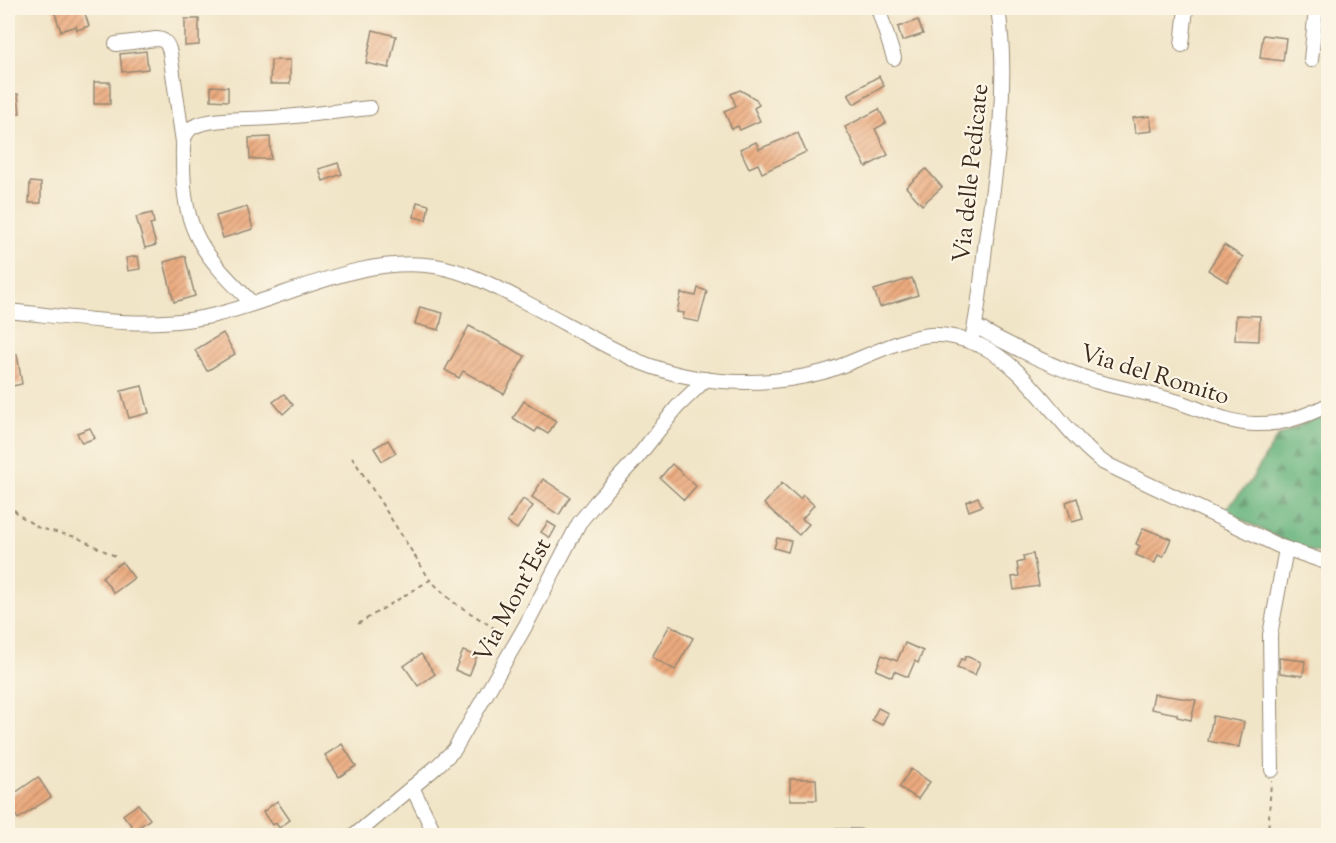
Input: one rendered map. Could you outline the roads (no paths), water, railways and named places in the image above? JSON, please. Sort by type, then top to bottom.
[{"type":"street","points":[[878,8],[894,58]]},
{"type":"street","name":"Via delle Pedicate","points":[[971,342],[994,185],[1003,81],[1003,50],[998,8]]},
{"type":"street","points":[[1182,45],[1186,8]]},
{"type":"street","points":[[1311,60],[1316,8]]},
{"type":"street","points":[[116,44],[156,39],[163,40],[167,44],[171,53],[183,142],[184,189],[188,214],[194,232],[211,259],[252,303]]},
{"type":"street","points":[[183,142],[188,132],[195,126],[218,121],[370,108]]},
{"type":"street","points":[[8,312],[101,320],[161,321],[205,317],[309,283],[360,270],[413,265],[440,267],[473,277],[640,362],[673,374],[706,379],[757,381],[806,376],[844,365],[910,340],[930,335],[948,336],[971,342],[990,351],[1012,368],[1077,439],[1104,463],[1286,549],[1329,563]]},
{"type":"street","name":"Via del Romito","points":[[975,326],[1023,353],[1058,368],[1098,382],[1176,401],[1234,421],[1258,424],[1279,422],[1304,416],[1329,405]]},
{"type":"street","name":"Via Mont'Est","points":[[354,836],[441,764],[459,743],[583,517],[636,459],[677,407],[706,379]]},
{"type":"street","points":[[1272,770],[1270,635],[1286,549]]},
{"type":"street","points":[[412,788],[436,836]]},
{"type":"street","points":[[830,836],[858,836]]}]
